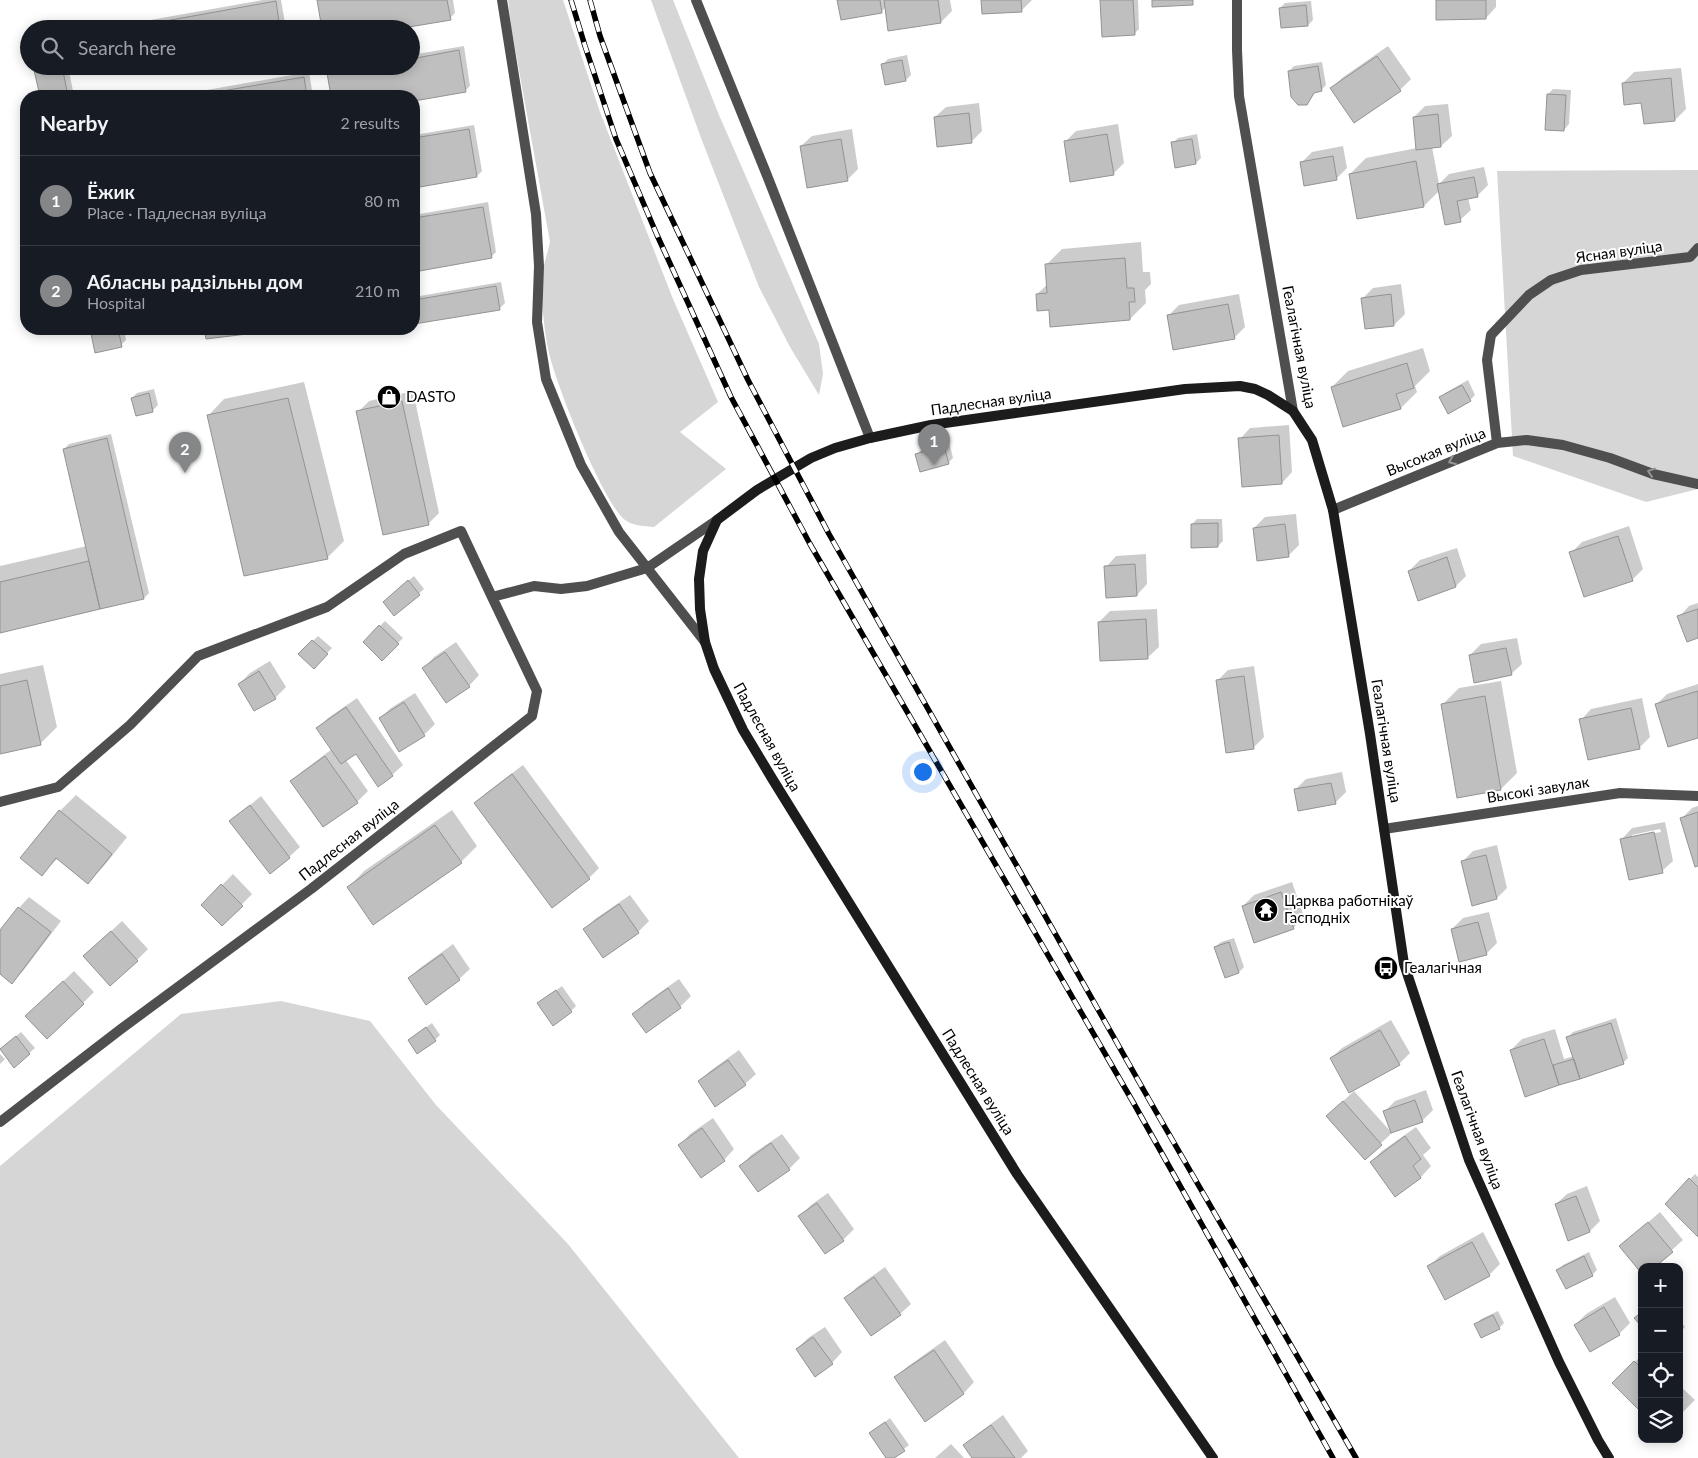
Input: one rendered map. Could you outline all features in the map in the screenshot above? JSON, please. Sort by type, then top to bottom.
[{"type":"street","points":[[502,0],[536,214],[539,266],[537,322],[546,379],[581,465],[618,532],[705,642]]},
{"type":"street","points":[[696,0],[763,164],[870,438]]},
{"type":"street","name":"Геалагічная вуліца","points":[[1237,0],[1239,96],[1293,411],[1312,440],[1333,510],[1370,734],[1404,964],[1469,1160],[1559,1362],[1609,1458]]},
{"type":"street","name":"Ясная вуліца","points":[[1497,443],[1487,360],[1491,335],[1530,295],[1551,280],[1581,270],[1690,257],[1698,248]]},
{"type":"street","name":"Падлесная вуліца","points":[[1213,1458],[1017,1174],[742,730],[714,670],[705,642],[700,609],[699,579],[703,551],[717,520],[757,490],[811,458],[835,448],[870,438],[931,425],[1185,389],[1240,386],[1255,389],[1293,411]]},
{"type":"street","name":"Высокая вуліца","points":[[1333,510],[1497,443],[1527,440],[1563,445],[1610,458],[1653,474],[1698,484]]},
{"type":"street","points":[[492,597],[534,586],[561,589],[587,586],[647,568],[717,520]]},
{"type":"street","name":"Падлесная вуліца","points":[[0,802],[58,787],[130,726],[198,656],[328,607],[404,554],[461,531],[537,691],[532,716],[311,888],[121,1029],[0,1122]]},
{"type":"street","name":"Высокі завулак","points":[[1384,829],[1620,793],[1698,796]]},
{"type":"shaded area","points":[[508,0],[563,0],[600,112],[673,299],[718,402],[680,432],[726,469],[654,527],[639,525],[625,520],[604,490],[580,439],[552,363],[545,331],[542,289],[542,279],[550,242]]},
{"type":"shaded area","points":[[651,0],[673,0],[719,115],[819,344],[823,374],[819,395],[790,347],[759,287],[701,138]]},
{"type":"shaded area","points":[[1698,170],[1698,489],[1646,502],[1513,456],[1497,171]]},
{"type":"shaded area","points":[[281,1001],[370,1021],[436,1105],[568,1244],[739,1458],[0,1458],[0,1166],[181,1014]]},
{"type":"building","points":[[317,0],[447,0],[451,20],[420,25],[420,20],[320,20]]},
{"type":"building","points":[[837,0],[880,0],[882,13],[841,20]]},
{"type":"building","points":[[884,0],[938,0],[941,23],[888,31]]},
{"type":"building","points":[[981,0],[1021,0],[1022,12],[982,14]]},
{"type":"building","points":[[1100,0],[1133,0],[1135,35],[1102,37]]},
{"type":"building","points":[[1152,0],[1193,0],[1193,5],[1152,7]]},
{"type":"building","points":[[1436,0],[1486,0],[1486,19],[1436,20]]},
{"type":"building","points":[[276,1],[279,20],[171,20]]},
{"type":"building","points":[[1306,5],[1308,26],[1281,28],[1279,8]]},
{"type":"building","points":[[459,50],[466,92],[420,100],[420,90],[330,90],[327,75],[420,75],[420,57]]},
{"type":"building","points":[[1377,56],[1401,91],[1354,123],[1330,88]]},
{"type":"building","points":[[902,60],[906,81],[885,85],[881,64]]},
{"type":"building","points":[[1318,66],[1322,91],[1314,93],[1307,105],[1298,105],[1291,97],[1288,71]]},
{"type":"building","points":[[35,75],[64,75],[67,90],[39,90]]},
{"type":"building","points":[[304,77],[306,90],[228,90]]},
{"type":"building","points":[[1671,78],[1675,121],[1644,124],[1641,103],[1624,105],[1622,83]]},
{"type":"building","points":[[1547,94],[1566,95],[1564,131],[1545,130]]},
{"type":"building","points":[[969,113],[972,143],[937,147],[934,117]]},
{"type":"building","points":[[1438,114],[1441,147],[1416,150],[1413,117]]},
{"type":"building","points":[[469,129],[477,177],[420,187],[420,137]]},
{"type":"building","points":[[1107,134],[1114,175],[1070,182],[1064,141]]},
{"type":"building","points":[[841,139],[848,181],[807,188],[800,146]]},
{"type":"building","points":[[1192,139],[1196,164],[1175,168],[1171,142]]},
{"type":"building","points":[[1333,156],[1337,180],[1304,186],[1300,162]]},
{"type":"building","points":[[1416,161],[1424,207],[1357,219],[1349,174]]},
{"type":"building","points":[[1474,177],[1478,197],[1457,201],[1461,222],[1445,225],[1437,184]]},
{"type":"building","points":[[483,207],[492,258],[420,271],[420,217]]},
{"type":"building","points":[[1125,258],[1127,288],[1134,288],[1135,302],[1129,302],[1130,320],[1050,327],[1049,310],[1037,311],[1036,294],[1047,293],[1045,264]]},
{"type":"building","points":[[496,286],[500,310],[420,323],[420,299]]},
{"type":"building","points":[[1391,294],[1394,326],[1365,329],[1361,298]]},
{"type":"building","points":[[1228,304],[1235,339],[1173,350],[1167,315]]},
{"type":"building","points":[[91,335],[119,335],[122,347],[95,353]]},
{"type":"building","points":[[205,335],[239,335],[206,339]]},
{"type":"building","points":[[1407,363],[1414,388],[1396,394],[1401,409],[1343,427],[1331,387]]},
{"type":"building","points":[[1462,385],[1471,401],[1448,414],[1439,397]]},
{"type":"building","points":[[149,393],[153,412],[136,416],[131,398]]},
{"type":"building","points":[[288,398],[328,559],[244,576],[207,415]]},
{"type":"building","points":[[402,401],[429,525],[383,535],[356,411]]},
{"type":"building","points":[[1279,435],[1282,484],[1242,487],[1238,438]]},
{"type":"building","points":[[107,438],[144,599],[100,609],[63,449]]},
{"type":"building","points":[[944,446],[949,464],[920,472],[915,454]]},
{"type":"building","points":[[1218,523],[1218,547],[1191,548],[1191,524]]},
{"type":"building","points":[[1285,524],[1289,557],[1257,561],[1253,528]]},
{"type":"building","points":[[1618,536],[1633,581],[1584,597],[1569,552]]},
{"type":"building","points":[[1447,557],[1456,587],[1418,601],[1408,571]]},
{"type":"building","points":[[89,561],[100,609],[0,633],[0,582]]},
{"type":"building","points":[[1135,564],[1137,596],[1106,598],[1104,566]]},
{"type":"building","points":[[408,580],[420,595],[394,616],[383,602]]},
{"type":"building","points":[[1698,609],[1698,638],[1687,642],[1677,616]]},
{"type":"building","points":[[1146,619],[1148,659],[1100,661],[1098,622]]},
{"type":"building","points":[[379,625],[399,644],[382,661],[363,642]]},
{"type":"building","points":[[312,640],[328,654],[314,669],[298,654]]},
{"type":"building","points":[[1506,648],[1512,675],[1474,683],[1469,655]]},
{"type":"building","points":[[445,652],[470,687],[446,703],[422,668]]},
{"type":"building","points":[[259,671],[276,699],[254,711],[238,684]]},
{"type":"building","points":[[1244,676],[1254,749],[1226,753],[1216,680]]},
{"type":"building","points":[[27,680],[41,745],[0,754],[0,686]]},
{"type":"building","points":[[1698,691],[1698,738],[1668,747],[1655,704]]},
{"type":"building","points":[[1485,696],[1501,790],[1457,798],[1441,704]]},
{"type":"building","points":[[404,702],[425,736],[399,752],[379,718]]},
{"type":"building","points":[[346,707],[393,776],[378,787],[356,754],[341,764],[316,728]]},
{"type":"building","points":[[1631,708],[1640,749],[1588,760],[1579,719]]},
{"type":"building","points":[[325,756],[358,803],[323,827],[290,781]]},
{"type":"building","points":[[512,774],[590,879],[552,908],[474,803]]},
{"type":"building","points":[[1331,783],[1336,804],[1298,811],[1294,789]]},
{"type":"building","points":[[250,805],[290,858],[270,874],[229,821]]},
{"type":"building","points":[[59,810],[112,854],[88,884],[56,858],[42,876],[20,858]]},
{"type":"building","points":[[1698,812],[1698,866],[1695,867],[1680,818]]},
{"type":"building","points":[[435,825],[462,863],[373,925],[347,887]]},
{"type":"building","points":[[1654,832],[1663,873],[1629,880],[1620,839]]},
{"type":"building","points":[[1486,855],[1497,899],[1472,906],[1461,861]]},
{"type":"building","points":[[221,884],[243,906],[222,926],[201,905]]},
{"type":"building","points":[[1281,892],[1294,929],[1254,943],[1242,906]]},
{"type":"building","points":[[619,904],[639,933],[603,958],[583,929]]},
{"type":"building","points":[[18,907],[51,932],[12,984],[0,974],[0,930]]},
{"type":"building","points":[[1478,922],[1487,955],[1459,962],[1451,929]]},
{"type":"building","points":[[111,931],[138,961],[110,986],[83,956]]},
{"type":"building","points":[[1229,942],[1239,973],[1225,978],[1214,947]]},
{"type":"building","points":[[442,954],[460,980],[426,1005],[408,978]]},
{"type":"building","points":[[63,981],[84,1004],[47,1039],[25,1016]]},
{"type":"building","points":[[668,988],[681,1008],[646,1033],[632,1014]]},
{"type":"building","points":[[556,990],[572,1012],[553,1026],[537,1003]]},
{"type":"building","points":[[1611,1023],[1624,1064],[1580,1079],[1566,1037]]},
{"type":"building","points":[[426,1027],[436,1041],[417,1054],[408,1040]]},
{"type":"building","points":[[1380,1030],[1400,1065],[1349,1093],[1330,1058]]},
{"type":"building","points":[[16,1036],[30,1054],[14,1068],[0,1049]]},
{"type":"building","points":[[1544,1039],[1559,1085],[1525,1097],[1510,1050]]},
{"type":"building","points":[[1574,1059],[1580,1079],[1559,1085],[1553,1065]]},
{"type":"building","points":[[728,1060],[746,1085],[715,1107],[698,1081]]},
{"type":"building","points":[[1415,1100],[1423,1122],[1391,1133],[1383,1111]]},
{"type":"building","points":[[1343,1101],[1382,1145],[1365,1160],[1326,1116]]},
{"type":"building","points":[[702,1128],[725,1161],[701,1178],[678,1145]]},
{"type":"building","points":[[1405,1136],[1421,1159],[1413,1166],[1421,1178],[1395,1197],[1370,1162]]},
{"type":"building","points":[[771,1143],[790,1170],[758,1192],[739,1166]]},
{"type":"building","points":[[1689,1178],[1698,1187],[1698,1237],[1665,1204]]},
{"type":"building","points":[[1576,1196],[1590,1232],[1568,1241],[1555,1204]]},
{"type":"building","points":[[817,1203],[844,1241],[825,1254],[798,1216]]},
{"type":"building","points":[[1648,1222],[1673,1252],[1660,1263],[1638,1263],[1638,1269],[1619,1246]]},
{"type":"building","points":[[1472,1242],[1490,1276],[1445,1300],[1427,1266]]},
{"type":"building","points":[[1584,1256],[1593,1276],[1566,1289],[1556,1270]]},
{"type":"building","points":[[874,1277],[901,1315],[871,1336],[844,1298]]},
{"type":"building","points":[[1604,1307],[1620,1335],[1590,1352],[1574,1325]]},
{"type":"building","points":[[1493,1315],[1500,1329],[1481,1338],[1474,1324]]},
{"type":"building","points":[[813,1337],[833,1364],[815,1377],[796,1349]]},
{"type":"building","points":[[934,1350],[964,1394],[925,1422],[894,1377]]},
{"type":"building","points":[[1634,1361],[1638,1365],[1638,1409],[1612,1383]]},
{"type":"building","points":[[885,1422],[905,1451],[894,1458],[886,1458],[869,1433]]},
{"type":"building","points":[[991,1425],[1015,1458],[972,1458],[963,1445]]},
{"type":"railway","points":[[571,0],[616,139],[657,235],[731,397],[810,544],[1133,1102],[1333,1458]]},
{"type":"railway","points":[[590,0],[600,36],[650,173],[748,380],[829,534],[1151,1103],[1356,1458]]},
{"type":"place","name":"DASTO","points":[[389,397]]},
{"type":"place","name":"Ёжик","points":[[934,465]]},
{"type":"place","name":"Абласны радзільны дом","points":[[185,473]]},
{"type":"place","name":"Царква работнікаў Гасподніх","points":[[1266,910]]},
{"type":"place","name":"Геалагічная","points":[[1386,968]]}]
